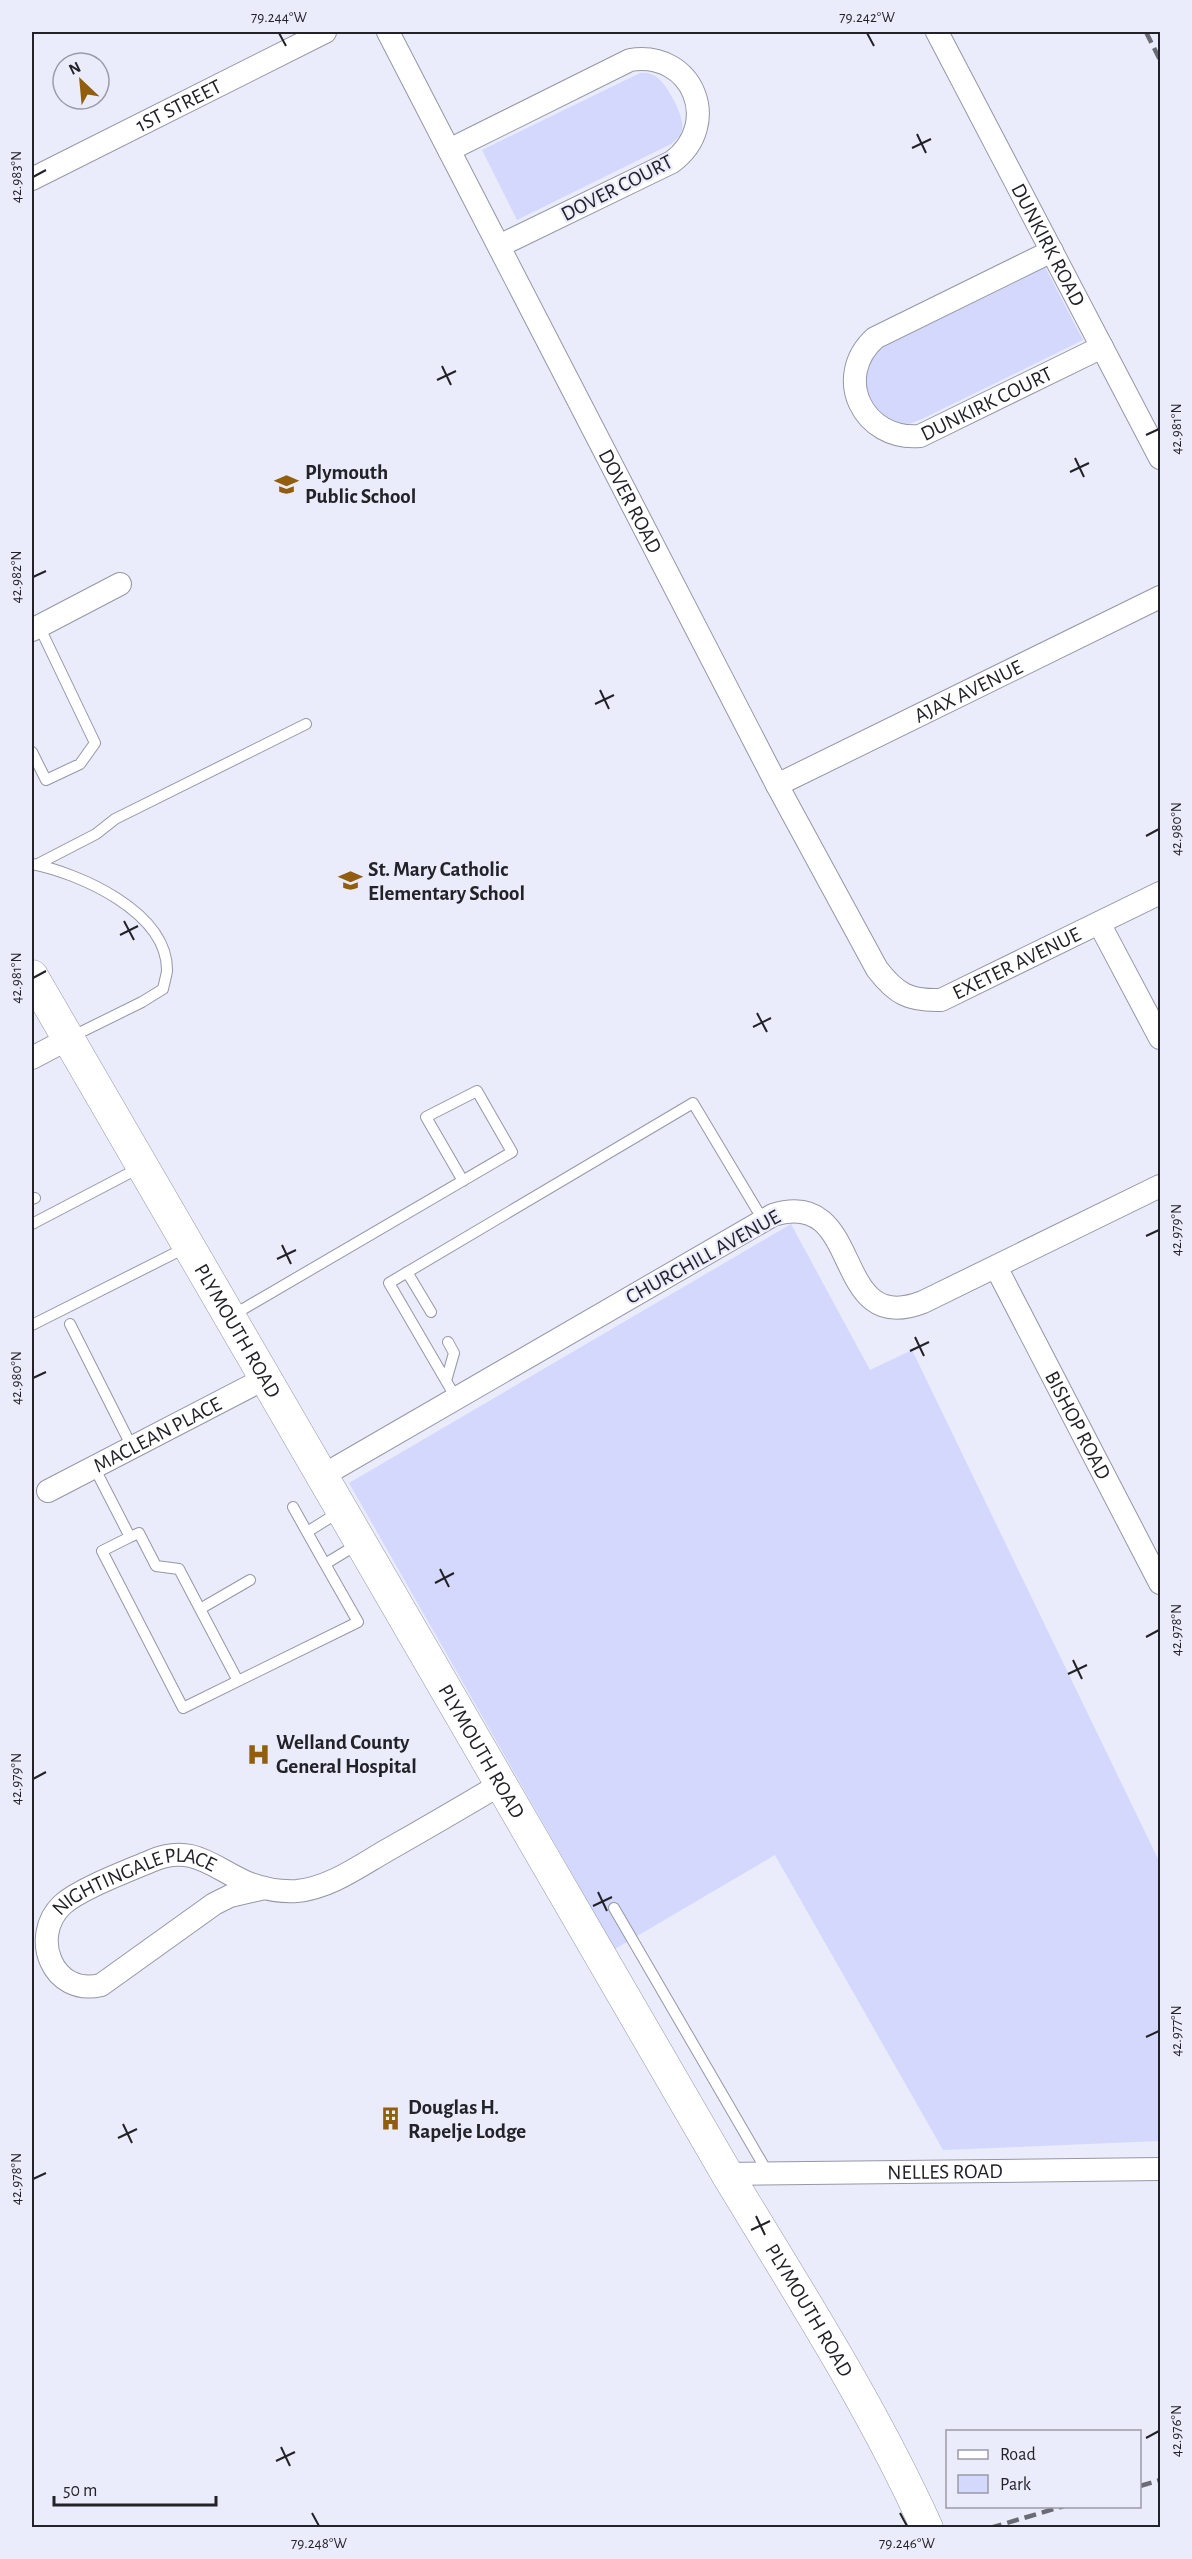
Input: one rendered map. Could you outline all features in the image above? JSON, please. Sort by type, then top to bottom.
[{"type":"street","name":"1ST STREET","points":[[32,179],[325,32]]},
{"type":"street","name":"DOVER ROAD","points":[[388,32],[777,785],[877,969]]},
{"type":"street","name":"DUNKIRK ROAD","points":[[936,32],[1161,458]]},
{"type":"street","name":"DOVER COURT","points":[[449,150],[630,60],[649,59],[668,64],[680,73],[692,88],[698,106],[698,120],[693,139],[682,155],[662,167],[499,246]]},
{"type":"street","name":"DUNKIRK COURT","points":[[1052,251],[875,338],[863,353],[856,371],[856,390],[860,404],[871,420],[887,431],[900,436],[920,436],[1102,347]]},
{"type":"street","points":[[35,628],[120,584]]},
{"type":"street","name":"AJAX AVENUE","points":[[777,785],[1161,597]]},
{"type":"street","name":"EXETER AVENUE","points":[[877,969],[888,983],[903,995],[920,1001],[941,1000],[1161,893]]},
{"type":"street","points":[[1099,923],[1161,1038]]},
{"type":"street","name":"PLYMOUTH ROAD","points":[[32,975],[727,2174],[881,2434],[927,2528]]},
{"type":"street","points":[[32,1058],[68,1039]]},
{"type":"street","name":"CHURCHILL AVENUE","points":[[322,1476],[451,1389],[763,1220],[792,1210],[817,1215],[831,1230],[865,1292],[876,1303],[900,1310],[923,1302],[1161,1186]]},
{"type":"street","name":"BISHOP ROAD","points":[[996,1267],[1161,1583]]},
{"type":"street","name":"MACLEAN PLACE","points":[[48,1491],[266,1378]]},
{"type":"street","name":"NIGHTINGALE PLACE","points":[[265,1888],[230,1896],[214,1904],[101,1985],[88,1987],[75,1985],[63,1978],[50,1961],[46,1936],[51,1920],[61,1906],[75,1896],[160,1857],[181,1855],[201,1858],[247,1882],[265,1888],[299,1891],[332,1881],[501,1784]]},
{"type":"street","name":"NELLES ROAD","points":[[727,2174],[1161,2169]]},
{"type":"lane","points":[[32,753],[46,780],[80,764],[95,742],[35,628]]},
{"type":"lane","points":[[34,864],[96,834],[115,819],[306,724]]},
{"type":"lane","points":[[34,864],[77,877],[108,891],[149,928],[163,950],[166,971],[163,989],[68,1039]]},
{"type":"lane","points":[[231,1317],[463,1181],[512,1152],[477,1091],[426,1118],[463,1181]]},
{"type":"lane","points":[[451,1389],[389,1283],[693,1102],[763,1220]]},
{"type":"lane","points":[[32,1224],[142,1166]]},
{"type":"lane","points":[[32,1325],[189,1246]]},
{"type":"lane","points":[[407,1272],[431,1312]]},
{"type":"lane","points":[[70,1324],[132,1447]]},
{"type":"lane","points":[[448,1342],[454,1353],[451,1389]]},
{"type":"lane","points":[[94,1467],[130,1537]]},
{"type":"lane","points":[[238,1681],[180,1569],[156,1566],[139,1533],[102,1551],[183,1708],[238,1681],[358,1622],[292,1507]]},
{"type":"lane","points":[[307,1532],[342,1510]]},
{"type":"lane","points":[[326,1564],[360,1542]]},
{"type":"lane","points":[[200,1610],[250,1580]]},
{"type":"lane","points":[[614,1908],[768,2173]]},
{"type":"green space","points":[[640,73],[652,74],[662,82],[670,94],[681,117],[681,131],[678,138],[671,144],[517,220],[482,150]]},
{"type":"green space","points":[[1045,267],[1083,340],[922,419],[900,425],[885,417],[873,402],[866,385],[867,364],[875,354],[884,347]]},
{"type":"green space","points":[[791,1224],[870,1370],[912,1350],[1160,1863],[1160,2141],[943,2150],[775,1855],[615,1949],[349,1483]]},
{"type":"railway","points":[[1146,32],[1160,60]]},
{"type":"railway","points":[[1141,2486],[1160,2480]]},
{"type":"railway","points":[[990,2528],[1057,2508]]},
{"type":"place","name":"Plymouth Public School","points":[[287,484]]},
{"type":"place","name":"St. Mary Catholic Elementary School","points":[[350,881]]},
{"type":"place","name":"Welland County General Hospital","points":[[258,1754]]},
{"type":"place","name":"Douglas H. Rapelje Lodge","points":[[390,2119]]}]
